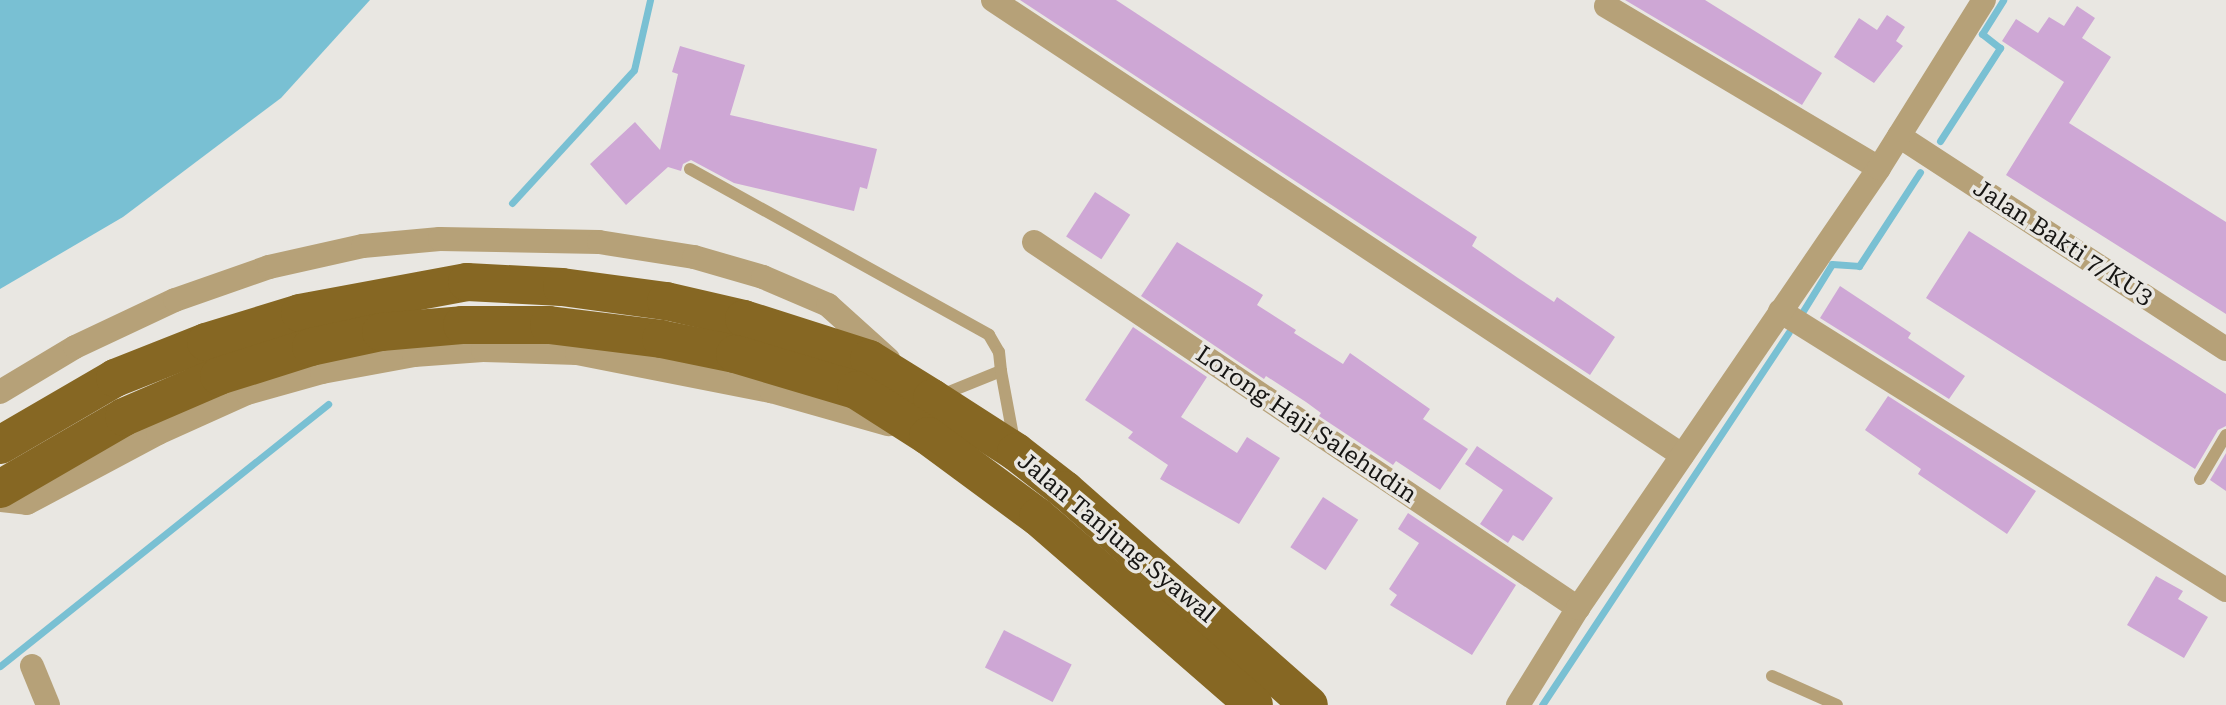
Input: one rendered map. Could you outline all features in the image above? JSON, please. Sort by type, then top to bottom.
[{"type":"main road","name":"Jalan Tanjung Syawal","points":[[0,445],[115,378],[206,342],[300,313],[467,282],[562,287],[666,301],[787,351],[928,436],[1038,517],[1254,705]]},
{"type":"main road","name":"Jalan Tanjung Syawal","points":[[0,489],[124,417],[219,376],[311,347],[381,332],[462,325],[549,325],[869,359],[1016,452],[1065,490],[1309,705]]},
{"type":"street","points":[[993,0],[1682,455]]},
{"type":"street","points":[[1518,705],[1578,608],[1879,168],[1984,0]]},
{"type":"street","points":[[1606,6],[1879,168]]},
{"type":"street","name":"Jalan Bakti 7/KU3","points":[[1899,136],[2226,349]]},
{"type":"street","points":[[0,392],[75,347],[161,306],[269,267],[363,246],[509,238],[599,242],[694,257],[763,277],[828,305],[932,398]]},
{"type":"street","name":"Lorong Haji Salehudin","points":[[1034,242],[1578,608]]},
{"type":"street","points":[[1780,311],[2226,590]]},
{"type":"street","points":[[0,500],[27,503],[158,433],[247,393],[322,372],[428,354],[483,350],[577,353],[771,391],[928,436]]},
{"type":"street","points":[[32,666],[48,705]]},
{"type":"lane","points":[[690,169],[989,335],[999,352],[1016,452]]},
{"type":"lane","points":[[932,398],[1001,371]]},
{"type":"lane","points":[[2200,479],[2226,435]]},
{"type":"lane","points":[[1772,676],[1837,705]]},
{"type":"water","points":[[0,0],[370,0],[281,98],[123,217],[0,289]]},
{"type":"building","points":[[1020,0],[1116,0],[1477,237],[1472,246],[1554,302],[1557,297],[1615,337],[1590,375]]},
{"type":"building","points":[[1625,0],[1705,0],[1822,73],[1802,105]]},
{"type":"building","points":[[2077,6],[2095,18],[2082,38],[2111,57],[2069,123],[2226,222],[2226,314],[2006,175],[2064,82],[2002,41],[2016,19],[2038,33],[2049,17],[2064,26]]},
{"type":"building","points":[[1887,15],[1905,27],[1896,41],[1903,46],[1874,83],[1834,57],[1859,18],[1877,30]]},
{"type":"building","points":[[680,46],[745,65],[730,115],[877,149],[867,189],[860,187],[854,211],[734,183],[691,160],[683,164],[681,171],[668,167],[626,205],[590,164],[635,122],[660,150],[678,74],[672,72]]},
{"type":"building","points":[[1095,192],[1130,215],[1101,259],[1066,236]]},
{"type":"building","points":[[1969,231],[2226,394],[2226,426],[2218,430],[2195,469],[1926,298]]},
{"type":"building","points":[[1177,242],[1263,295],[1257,305],[1296,330],[1294,333],[1343,364],[1350,353],[1430,409],[1423,419],[1468,449],[1440,490],[1396,461],[1393,465],[1319,416],[1321,413],[1306,402],[1266,376],[1264,379],[1141,296]]},
{"type":"building","points":[[1840,286],[1911,333],[1908,338],[1965,376],[1949,399],[1820,318]]},
{"type":"building","points":[[1133,327],[1207,377],[1181,417],[1237,453],[1247,437],[1280,458],[1239,524],[1160,479],[1168,465],[1128,438],[1133,432],[1085,400]]},
{"type":"building","points":[[1888,396],[2036,491],[2007,534],[1918,474],[1921,469],[1865,430]]},
{"type":"building","points":[[1477,446],[1553,498],[1523,541],[1513,535],[1508,543],[1480,524],[1503,490],[1465,464]]},
{"type":"building","points":[[2226,453],[2226,491],[2210,480]]},
{"type":"building","points":[[1323,497],[1358,520],[1326,570],[1290,547]]},
{"type":"building","points":[[1408,513],[1516,585],[1472,655],[1390,605],[1397,595],[1389,589],[1419,543],[1398,529]]},
{"type":"building","points":[[2156,576],[2183,591],[2178,599],[2208,617],[2184,658],[2127,625]]},
{"type":"building","points":[[1004,630],[1072,665],[1053,702],[985,667]]},
{"type":"waterway","points":[[512,203],[634,70],[650,0]]},
{"type":"waterway","points":[[1940,141],[2000,48],[1982,34],[2003,0]]},
{"type":"waterway","points":[[1803,311],[1832,264],[1859,266],[1920,172]]},
{"type":"waterway","points":[[1542,705],[1789,332]]},
{"type":"waterway","points":[[0,666],[328,404]]}]
